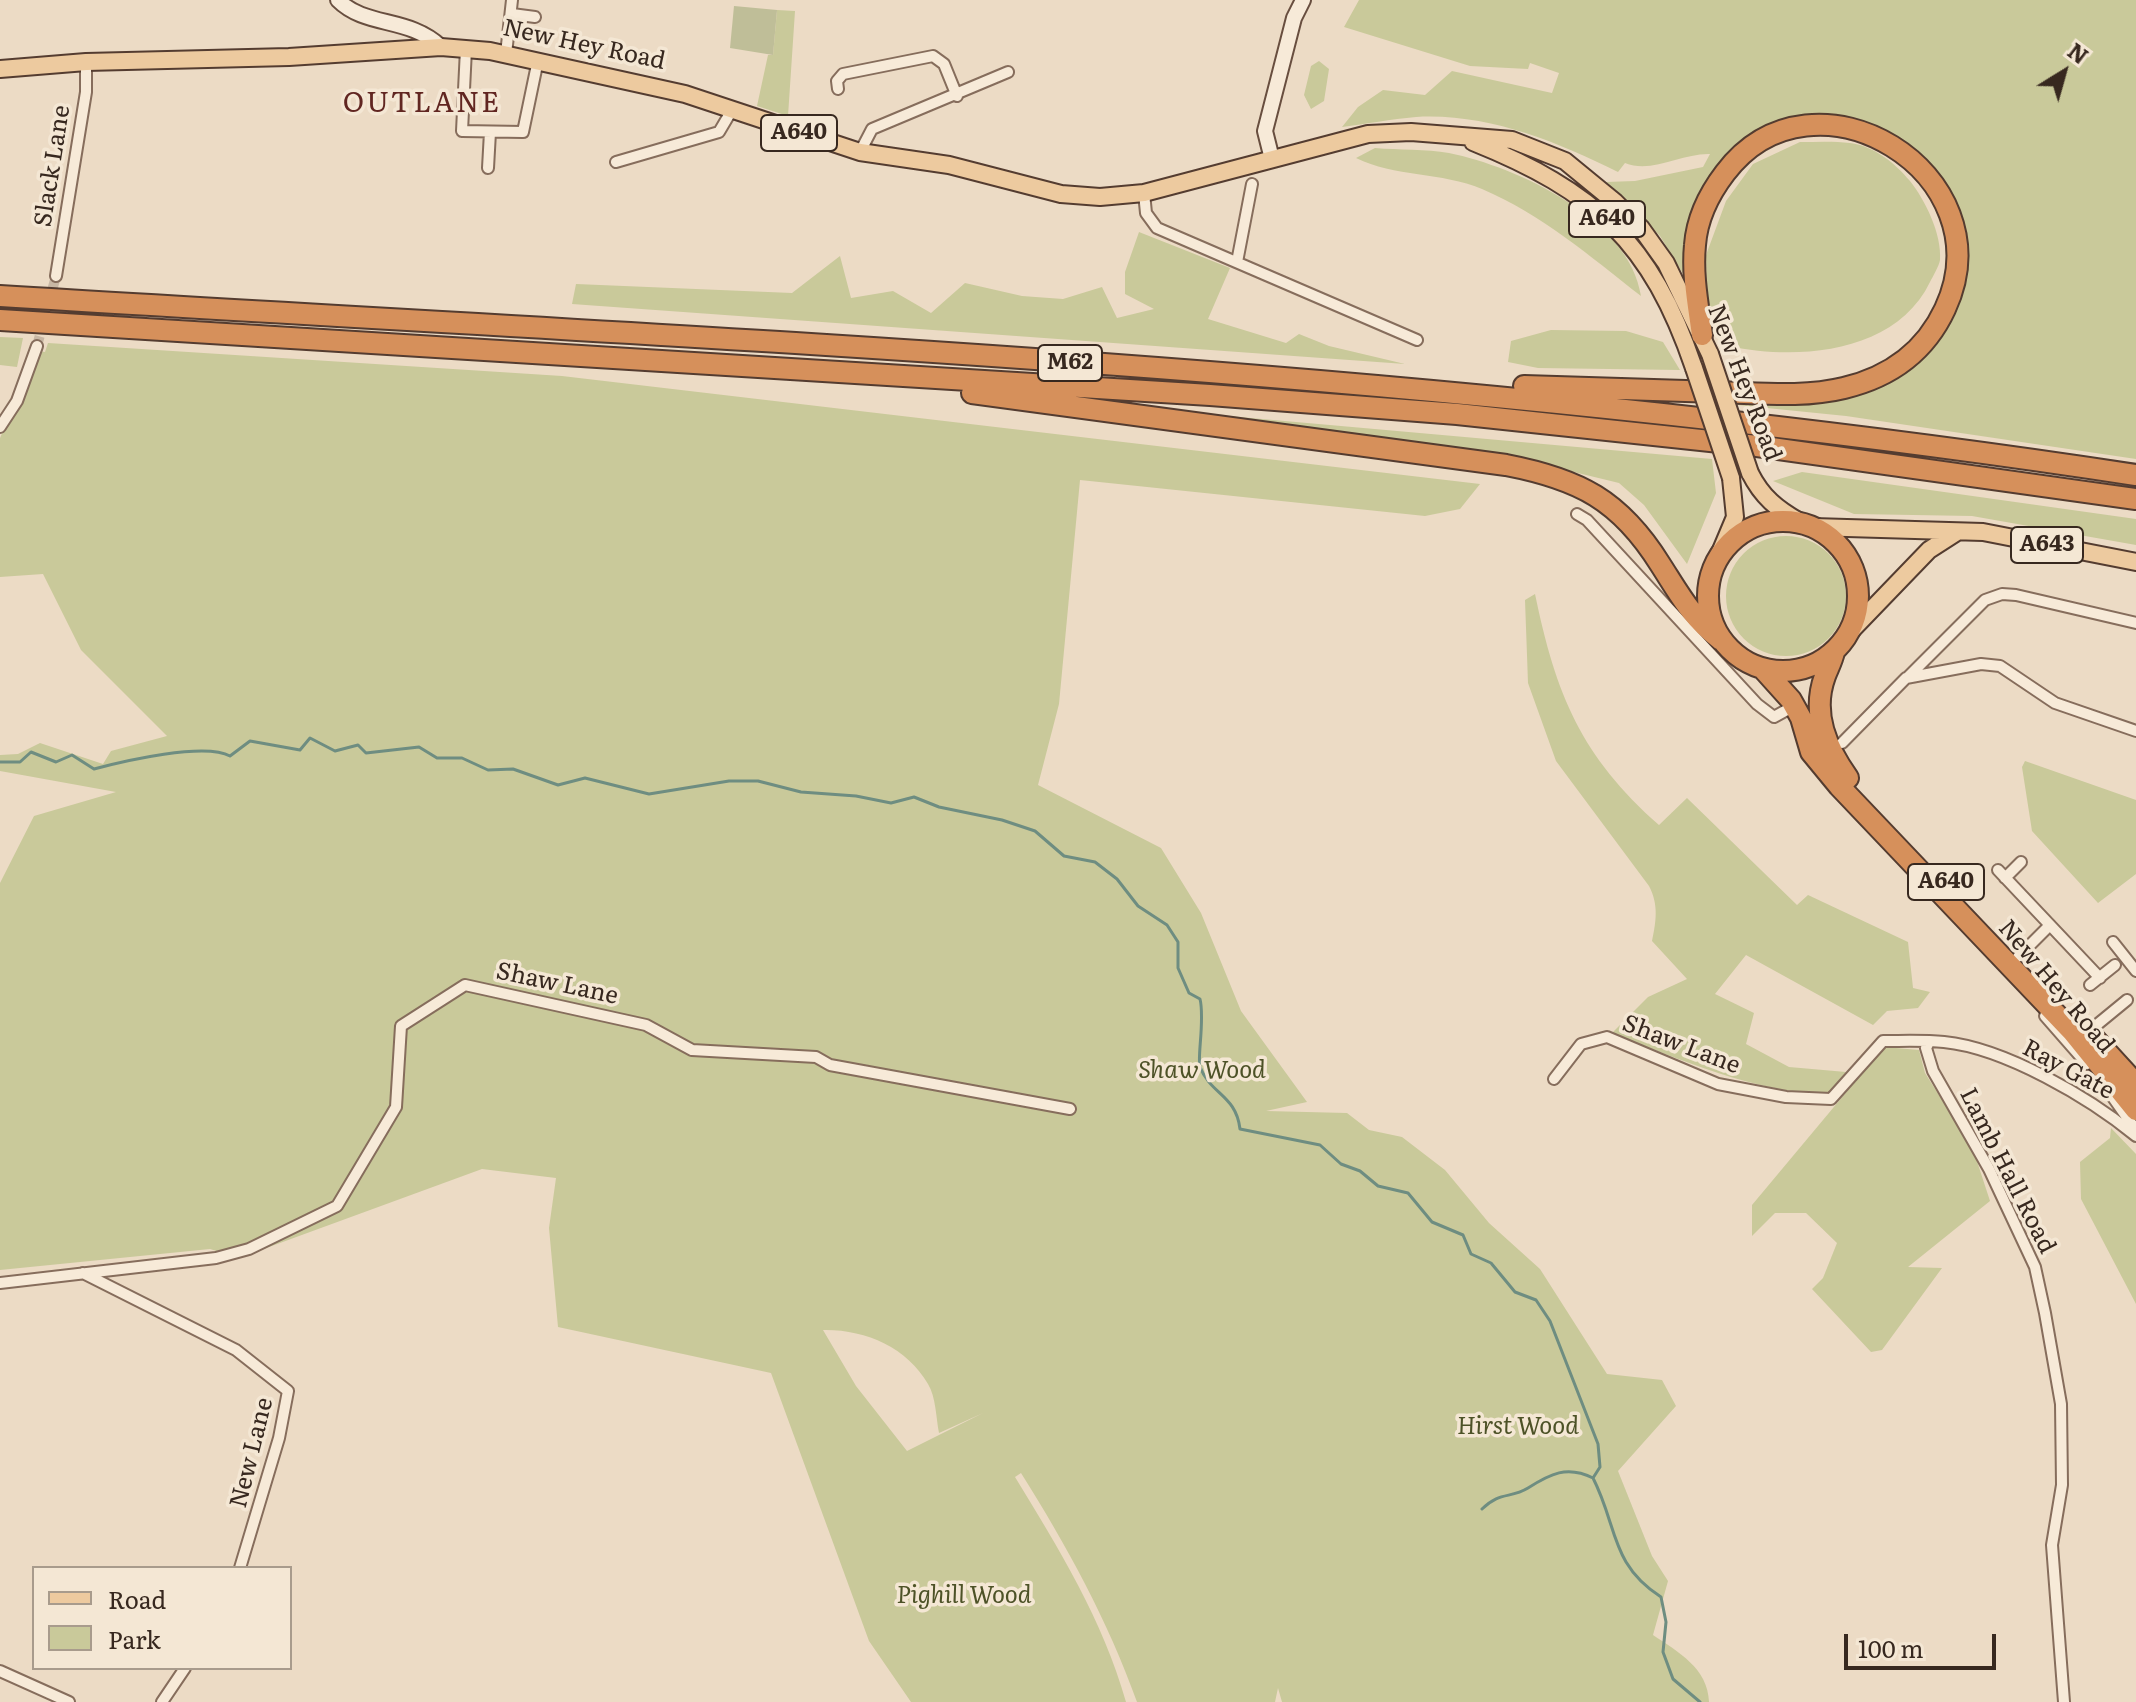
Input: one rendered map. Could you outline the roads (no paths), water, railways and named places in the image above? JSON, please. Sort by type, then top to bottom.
[{"type":"highway","points":[[1337,381],[1791,394],[1843,388],[1872,379],[1899,366],[1917,351],[1947,303],[1953,284],[1956,246],[1952,224],[1936,187],[1922,169],[1894,145],[1852,129],[1805,127],[1783,132],[1748,150],[1716,185],[1698,225],[1695,282],[1706,344]]},
{"type":"highway","name":"M62","points":[[0,296],[1337,381],[1765,425],[2136,475]]},
{"type":"highway","name":"M62","points":[[0,320],[1457,414],[1772,448],[2136,499]]},
{"type":"highway","points":[[803,370],[1506,465],[1562,478],[1584,487],[1628,520],[1696,621],[1721,640]]},
{"type":"highway","points":[[1719,555],[1739,534],[1758,524],[1780,520],[1807,524]]},
{"type":"highway","name":"A640","points":[[1719,555],[1707,594],[1709,613],[1721,640],[1739,658],[1764,670],[1808,668],[1834,652],[1849,633],[1858,607],[1857,578],[1849,559],[1833,539],[1807,524]]},
{"type":"highway","name":"New Hey Road","points":[[1834,652],[1822,688],[1824,738],[1851,783],[2136,1084]]},
{"type":"highway","name":"New Hey Road","points":[[1764,670],[1794,706],[1811,752],[2072,1031],[2136,1110]]},
{"type":"highway","points":[[1794,706],[1822,688]]},
{"type":"main road","name":"New Hey Road","points":[[0,69],[86,62],[289,57],[441,47],[466,49],[538,60],[656,86],[860,152],[949,165],[1061,194],[1100,197],[1144,193],[1368,134],[1411,132],[1512,140],[1565,161],[1641,228],[1666,263],[1706,344],[1750,473],[1760,493],[1778,509],[1807,524]]},
{"type":"main road","name":"New Hey Road","points":[[1455,135],[1531,165],[1597,209],[1626,238],[1652,272],[1677,318],[1731,478],[1735,517],[1719,555]]},
{"type":"main road","name":"A643","points":[[1807,524],[2007,536],[2136,562]]},
{"type":"main road","points":[[1849,633],[1929,550],[1958,531]]},
{"type":"street","points":[[338,0],[355,13],[424,31],[441,47]]},
{"type":"street","points":[[506,54],[512,0]]},
{"type":"street","points":[[1272,159],[1265,131],[1294,18],[1303,0]]},
{"type":"street","points":[[512,14],[535,17]]},
{"type":"street","points":[[466,49],[462,131],[523,132],[538,60]]},
{"type":"street","points":[[838,89],[837,81],[843,74],[933,56],[944,64],[957,96]]},
{"type":"street","name":"Slack Lane","points":[[56,276],[86,92],[86,62]]},
{"type":"street","points":[[860,152],[872,129],[957,96],[1008,72]]},
{"type":"street","points":[[616,162],[719,132],[732,110]]},
{"type":"street","points":[[488,168],[490,132]]},
{"type":"street","points":[[1237,262],[1252,184]]},
{"type":"street","points":[[1144,193],[1146,213],[1157,228],[1417,340]]},
{"type":"street","points":[[0,427],[17,401],[37,346]]},
{"type":"street","points":[[1577,514],[1587,520],[1757,704],[1774,717],[1794,706]]},
{"type":"street","points":[[1842,743],[1985,600],[2002,594],[2016,595],[2136,623]]},
{"type":"street","points":[[1906,678],[1981,664],[2000,666],[2055,703],[2136,731]]},
{"type":"street","points":[[2021,862],[2001,874],[2100,978]]},
{"type":"street","name":"New Hey Road","points":[[1964,916],[2101,1081],[2136,1130]]},
{"type":"street","points":[[2018,957],[2050,925]]},
{"type":"street","points":[[2113,942],[2136,971]]},
{"type":"street","points":[[2090,985],[2115,965]]},
{"type":"street","name":"Shaw Lane","points":[[83,1273],[227,1255],[261,1244],[337,1206],[396,1107],[401,1026],[465,985],[646,1025],[692,1050],[816,1057],[830,1065],[1070,1109]]},
{"type":"street","points":[[2088,1032],[2127,1000]]},
{"type":"street","name":"Shaw Lane","points":[[1554,1079],[1581,1044],[1607,1037],[1718,1084],[1786,1097],[1831,1099],[1883,1041],[1929,1042]]},
{"type":"street","name":"Ray Gate","points":[[1929,1042],[1946,1042],[2012,1060],[2112,1116],[2136,1136]]},
{"type":"street","name":"Lamb Hall Road","points":[[1929,1042],[1926,1048],[1933,1071],[1989,1169],[2035,1267],[2045,1313],[2061,1404],[2062,1485],[2052,1545],[2064,1702]]},
{"type":"street","points":[[0,1283],[83,1273]]},
{"type":"street","name":"New Lane","points":[[83,1273],[236,1350],[288,1391],[279,1438],[241,1566]]},
{"type":"street","points":[[162,1702],[184,1670]]},
{"type":"street","points":[[0,1671],[69,1702]]},
{"type":"waterway","points":[[0,762],[20,762],[31,752],[56,762],[72,755],[94,769],[184,752],[218,752],[230,756],[250,741],[300,750],[310,738],[335,751],[358,745],[366,753],[419,747],[437,758],[462,758],[488,770],[513,769],[558,785],[585,778],[649,794],[729,781],[758,781],[801,792],[856,796],[891,803],[914,797],[939,807],[1002,820],[1035,831],[1064,856],[1095,862],[1117,879],[1138,906],[1167,925],[1178,942],[1178,968],[1189,993],[1200,999],[1200,1067],[1210,1084],[1234,1109],[1240,1129],[1320,1145],[1341,1164],[1360,1171],[1378,1186],[1408,1193],[1432,1222],[1463,1235],[1471,1254],[1491,1263],[1515,1292],[1536,1300],[1550,1321],[1598,1444],[1600,1467],[1593,1478],[1617,1544],[1632,1571],[1661,1597],[1666,1622],[1663,1652],[1673,1679],[1700,1702]]},
{"type":"waterway","points":[[1482,1509],[1500,1497],[1522,1491],[1559,1473],[1575,1472],[1593,1478]]},
{"type":"tunnel","points":[[37,346],[56,276]]},
{"type":"district","name":"OUTLANE","points":[[422,104]]},
{"type":"park label","name":"Shaw Wood","points":[[1202,1071]]},
{"type":"park label","name":"Hirst Wood","points":[[1518,1427]]},
{"type":"park label","name":"Pighill Wood","points":[[964,1596]]}]
